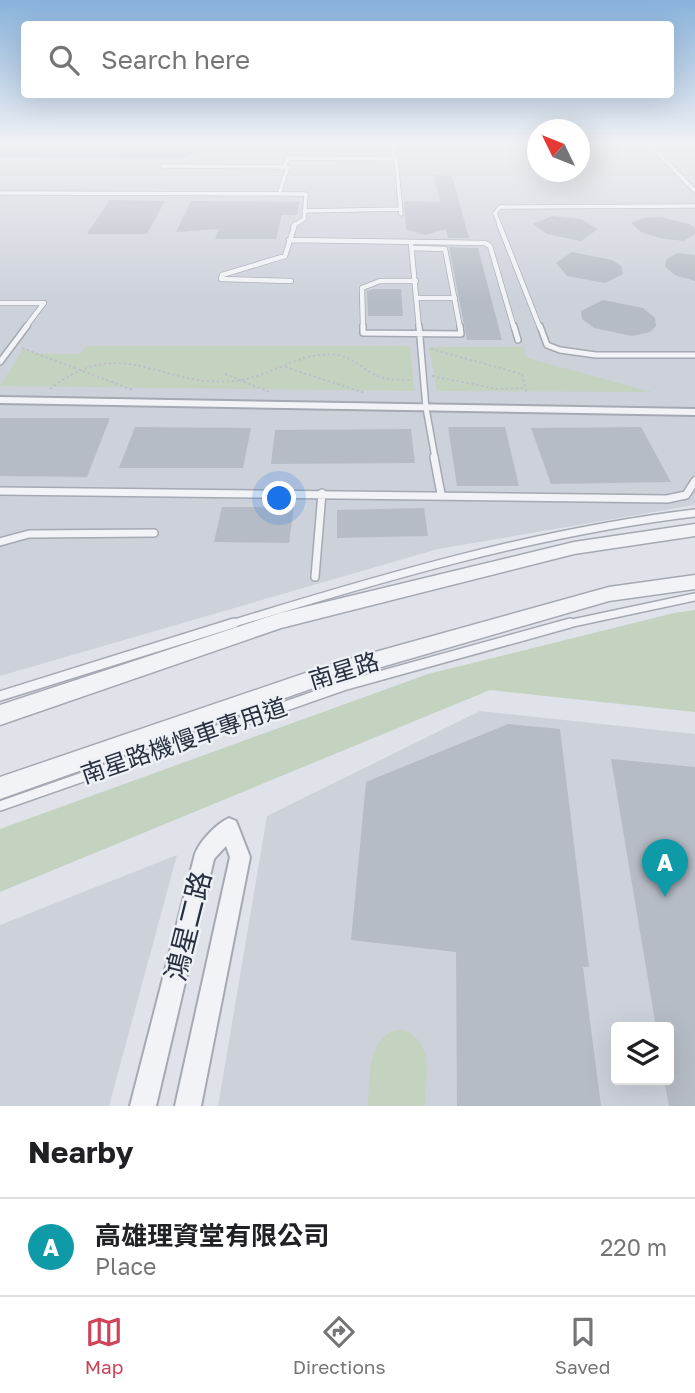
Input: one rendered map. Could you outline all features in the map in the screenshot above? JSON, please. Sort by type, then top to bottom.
[{"type":"street","points":[[0,400],[695,412]]},
{"type":"street","points":[[0,715],[280,621],[575,548],[695,530]]},
{"type":"street","name":"南星路","points":[[0,788],[332,673],[609,594],[695,582]]},
{"type":"street","name":"鴻星二路","points":[[144,1106],[205,854],[229,828],[240,857],[188,1106]]},
{"type":"lane","points":[[291,281],[221,279],[222,275],[285,256],[293,225],[304,219],[306,197]]},
{"type":"lane","points":[[304,211],[401,212],[399,197]]},
{"type":"lane","points":[[695,206],[514,206],[500,208],[495,213],[547,345],[556,351],[581,354],[695,355]]},
{"type":"lane","points":[[289,240],[490,246],[518,340]]},
{"type":"lane","points":[[412,245],[426,408],[441,494]]},
{"type":"lane","points":[[412,245],[445,248],[461,334],[363,333],[362,288],[380,281],[416,281]]},
{"type":"lane","points":[[418,298],[455,298]]},
{"type":"lane","points":[[0,303],[44,303],[0,362]]},
{"type":"lane","points":[[0,491],[441,494],[667,499],[685,495],[695,481]]},
{"type":"lane","points":[[315,576],[321,493]]},
{"type":"lane","points":[[0,696],[320,595],[513,546],[651,518],[695,513]]},
{"type":"lane","points":[[0,542],[29,534],[154,533]]},
{"type":"lane","name":"南星路機慢車專用道","points":[[0,806],[339,686],[611,611],[695,597]]},
{"type":"path","points":[[22,348],[133,390]]},
{"type":"path","points":[[424,348],[522,374],[527,394]]},
{"type":"path","points":[[50,389],[60,378],[78,369],[119,362],[155,366],[207,381],[242,380],[285,368],[306,357],[336,355],[354,360],[381,377],[416,380]]},
{"type":"path","points":[[285,368],[365,393]]},
{"type":"path","points":[[225,374],[270,392]]},
{"type":"path","points":[[428,375],[497,389],[526,388]]},
{"type":"shaded area","points":[[0,197],[695,197],[695,505],[438,549],[0,676]]},
{"type":"shaded area","points":[[480,711],[695,734],[695,1106],[218,1106],[267,816]]},
{"type":"shaded area","points":[[177,855],[109,1106],[0,1106],[0,925]]},
{"type":"green space","points":[[86,346],[410,346],[414,391],[0,386],[23,349],[37,354],[80,354]]},
{"type":"green space","points":[[429,347],[524,347],[527,358],[652,392],[437,391]]},
{"type":"green space","points":[[695,610],[695,712],[490,690],[0,892],[0,829],[428,674]]},
{"type":"green space","points":[[402,1029],[420,1043],[427,1061],[425,1106],[368,1106],[370,1070],[376,1048],[390,1033]]},
{"type":"building","points":[[439,197],[458,197],[469,238],[448,238],[446,229],[425,235],[406,229],[404,201],[440,202]]},
{"type":"building","points":[[110,200],[165,201],[147,234],[87,234]]},
{"type":"building","points":[[191,201],[299,202],[297,215],[282,215],[276,239],[215,239],[219,229],[176,232]]},
{"type":"building","points":[[552,216],[581,219],[598,229],[581,241],[547,234],[533,224]]},
{"type":"building","points":[[661,217],[689,224],[695,228],[695,234],[684,241],[659,238],[641,232],[631,223],[643,218]]},
{"type":"building","points":[[449,247],[478,248],[502,340],[467,340]]},
{"type":"building","points":[[572,252],[612,260],[621,266],[623,274],[605,283],[567,276],[556,263]]},
{"type":"building","points":[[677,253],[695,255],[695,281],[675,275],[665,267],[666,260]]},
{"type":"building","points":[[401,289],[403,316],[368,316],[367,291]]},
{"type":"building","points":[[603,300],[643,308],[655,318],[656,326],[650,332],[632,336],[594,328],[582,319],[581,311]]},
{"type":"building","points":[[0,418],[110,418],[87,477],[0,476]]},
{"type":"building","points":[[135,427],[251,428],[243,468],[119,468]]},
{"type":"building","points":[[448,427],[505,427],[519,486],[457,486]]},
{"type":"building","points":[[641,427],[671,482],[551,484],[531,428]]},
{"type":"building","points":[[411,429],[415,463],[271,464],[275,430]]},
{"type":"building","points":[[222,507],[294,507],[289,543],[214,542]]},
{"type":"building","points":[[424,508],[428,536],[337,538],[337,510]]},
{"type":"building","points":[[508,724],[560,729],[589,967],[583,967],[601,1106],[457,1106],[456,952],[351,940],[366,782]]},
{"type":"building","points":[[611,759],[695,767],[695,1106],[669,1106],[665,1085],[674,1085],[674,1022],[655,1022]]},
{"type":"place","name":"高雄理資堂有限公司","points":[[665,897]]}]
